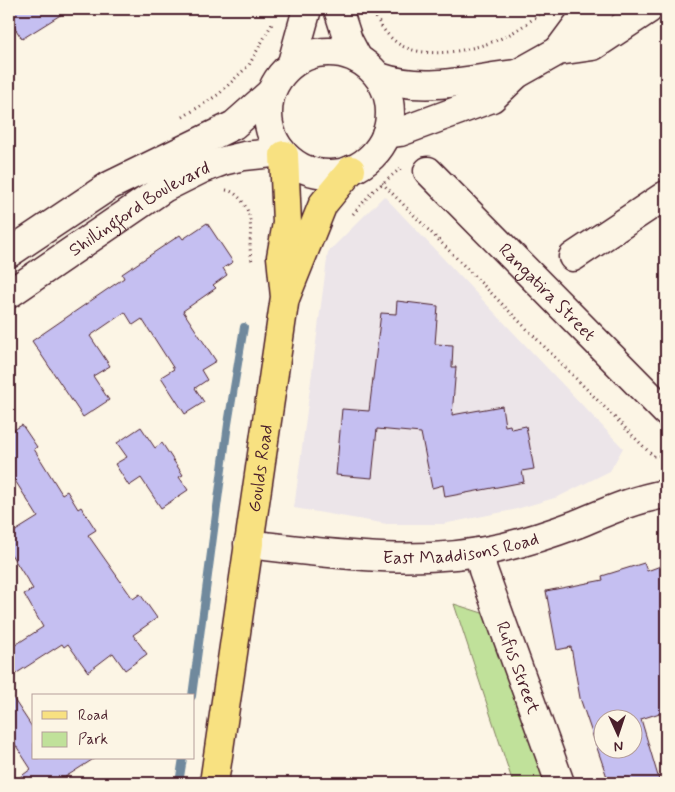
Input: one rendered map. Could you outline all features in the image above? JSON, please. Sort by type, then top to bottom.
[{"type":"main road","name":"Goulds Road","points":[[214,783],[285,297],[281,257],[287,223],[283,153]]},
{"type":"main road","points":[[285,297],[323,204],[351,170]]},
{"type":"street","points":[[292,63],[307,9]]},
{"type":"street","points":[[338,9],[348,40],[358,59]]},
{"type":"street","points":[[558,52],[578,24],[600,9]]},
{"type":"street","points":[[386,134],[400,132],[492,98],[517,74],[558,52],[593,46],[648,9]]},
{"type":"street","points":[[328,51],[349,54],[368,65],[379,77],[390,101],[390,122],[383,143],[370,159],[351,170],[330,174],[310,172],[293,163],[283,153],[270,132],[267,113],[269,94],[278,77],[292,63],[309,54],[328,51]]},
{"type":"street","points":[[379,77],[397,83],[438,86],[517,74]]},
{"type":"street","name":"Shillingford Boulevard","points":[[9,253],[109,186],[234,125],[269,94]]},
{"type":"street","name":"Shillingford Boulevard","points":[[9,294],[164,188],[223,161],[244,156],[283,153]]},
{"type":"street","name":"Rangatira Street","points":[[417,168],[666,412]]},
{"type":"street","points":[[574,257],[666,195]]},
{"type":"street","name":"East Maddisons Road","points":[[248,544],[321,553],[390,557],[441,556],[479,552],[527,541],[630,502],[666,494]]},
{"type":"street","name":"Rufus Street","points":[[479,552],[560,783]]},
{"type":"path","points":[[371,9],[383,28],[397,43],[412,50],[430,52],[474,48],[508,36],[548,9]]},
{"type":"path","points":[[176,121],[219,94],[249,65],[277,16]]},
{"type":"path","points":[[349,218],[382,183],[417,168]]},
{"type":"path","points":[[382,183],[650,454],[653,456],[666,455]]},
{"type":"path","points":[[218,188],[230,191],[237,196],[248,212],[252,223],[251,260],[254,268]]},
{"type":"shaded area","points":[[384,196],[623,448],[610,471],[558,497],[513,510],[443,524],[387,524],[294,508],[328,252]]},
{"type":"green space","points":[[454,604],[495,617],[551,783],[513,783]]},
{"type":"building","points":[[9,9],[70,9],[22,39],[9,19]]},
{"type":"building","points":[[207,223],[233,262],[223,268],[227,275],[213,285],[216,288],[183,311],[216,361],[201,370],[207,380],[195,388],[204,402],[185,414],[161,377],[174,369],[142,319],[133,325],[125,312],[90,336],[110,366],[93,376],[109,400],[83,417],[32,341],[124,278],[122,274],[180,235],[183,239]]},
{"type":"building","points":[[397,301],[438,306],[435,344],[453,345],[452,367],[456,367],[452,415],[502,406],[505,426],[510,425],[511,429],[526,426],[534,469],[522,471],[524,482],[445,497],[443,485],[432,488],[421,433],[377,429],[372,478],[336,475],[342,409],[369,411],[381,313],[396,314]]},
{"type":"building","points":[[22,425],[37,447],[34,449],[62,494],[67,491],[78,509],[81,507],[96,530],[88,535],[133,599],[140,594],[157,618],[133,635],[147,654],[125,670],[113,653],[88,672],[68,644],[64,647],[62,644],[9,678],[9,649],[43,627],[24,594],[33,589],[9,551],[9,535],[38,517],[9,471],[9,433]]},
{"type":"building","points":[[141,427],[155,448],[162,443],[183,475],[179,477],[188,490],[161,508],[141,478],[129,486],[115,464],[127,457],[117,443]]},
{"type":"building","points":[[644,563],[647,571],[666,564],[666,711],[642,719],[642,710],[592,710],[592,733],[580,698],[571,647],[557,650],[546,591],[603,580],[602,576]]},
{"type":"building","points":[[9,692],[32,727],[32,760],[92,760],[56,783],[12,783],[31,769],[9,735]]},
{"type":"building","points":[[642,722],[660,783],[609,783],[601,760],[642,760]]},
{"type":"waterway","points":[[192,694],[228,424],[244,327]]},
{"type":"waterway","points":[[179,783],[183,760]]}]
